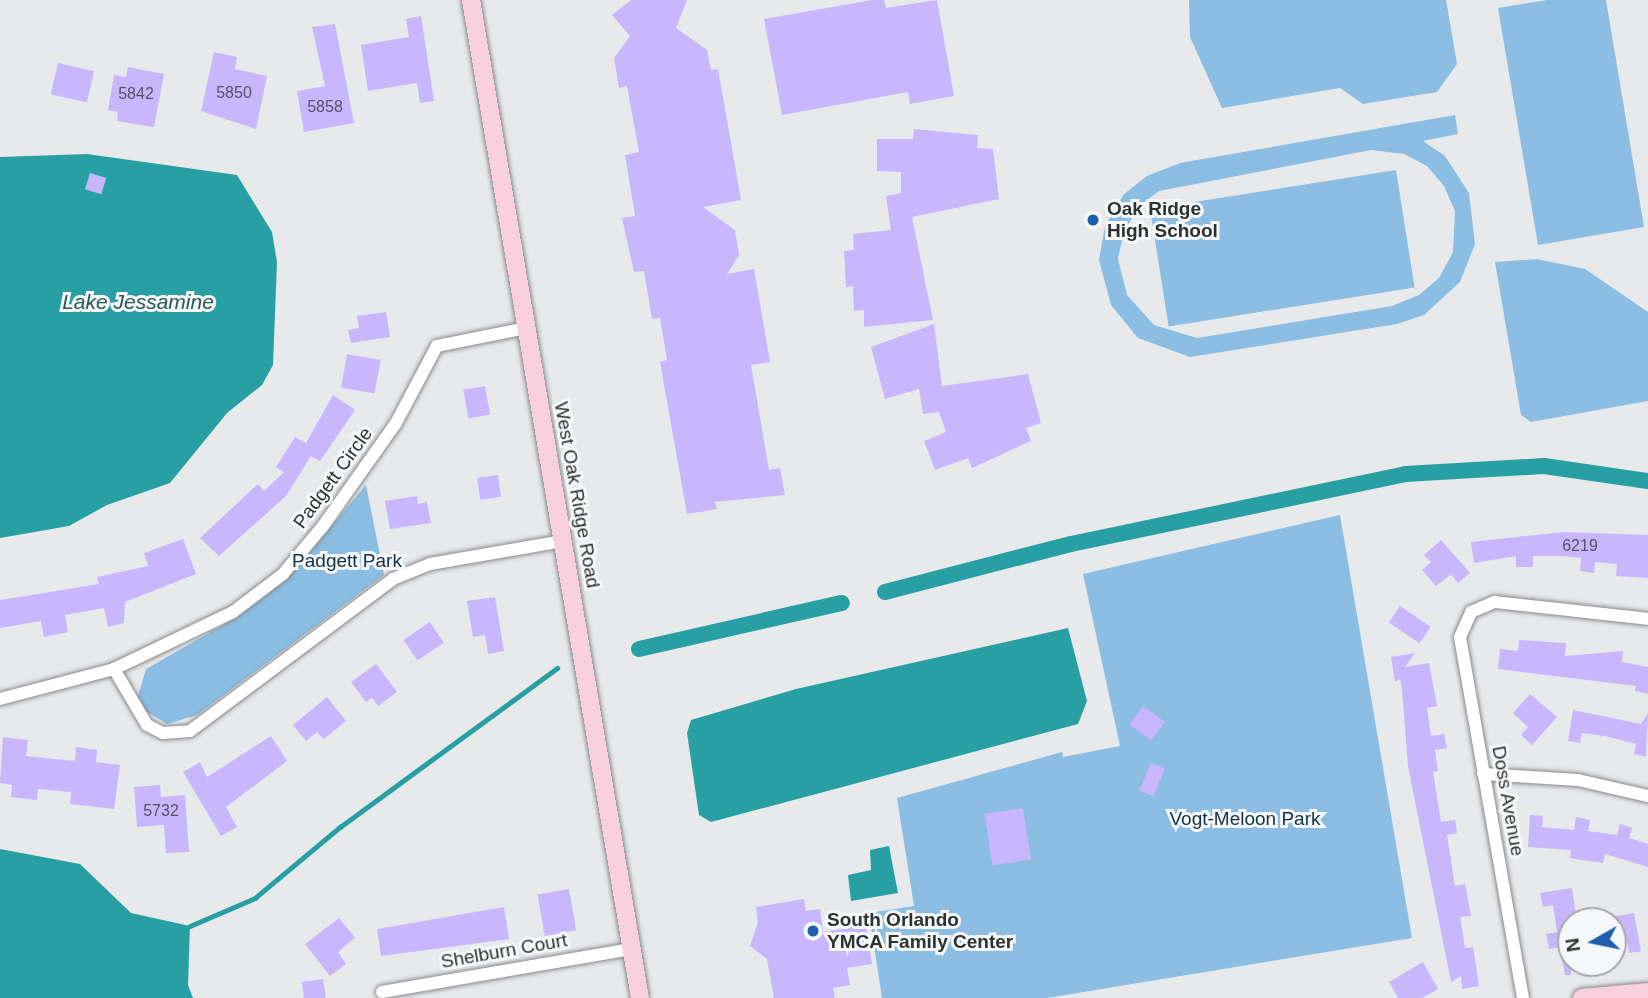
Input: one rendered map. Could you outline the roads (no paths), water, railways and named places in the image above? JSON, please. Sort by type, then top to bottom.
[{"type":"main road","name":"West Oak Ridge Road","points":[[471,0],[640,998]]},
{"type":"main road","points":[[1583,998],[1648,992]]},
{"type":"street","name":"Padgett Circle","points":[[0,699],[114,669],[233,611],[283,574],[396,423],[437,346],[526,328]]},
{"type":"street","points":[[114,669],[147,725],[163,733],[190,731],[393,579],[430,564],[563,541]]},
{"type":"street","name":"Doss Avenue","points":[[1523,998],[1460,637],[1471,612],[1495,602],[1519,602],[1648,619]]},
{"type":"street","points":[[1483,774],[1578,780],[1648,796]]},
{"type":"street","name":"Shelburn Court","points":[[383,992],[632,949]]},
{"type":"water","name":"Lake Jessamine","points":[[87,154],[237,175],[272,232],[277,262],[273,365],[262,385],[227,413],[170,483],[107,505],[69,526],[0,538],[0,157]]},
{"type":"water","points":[[1068,628],[1087,701],[1078,724],[711,822],[699,815],[687,733],[691,720],[796,689]]},
{"type":"water","points":[[889,846],[898,893],[851,901],[848,875],[871,870],[870,850]]},
{"type":"water","points":[[0,849],[80,864],[131,913],[190,926],[188,985],[193,998],[0,998]]},
{"type":"waterway","points":[[885,592],[1071,544],[1405,474],[1544,466],[1648,481]]},
{"type":"waterway","points":[[639,649],[842,603]]},
{"type":"waterway","points":[[190,926],[255,898],[340,827],[557,668]]},
{"type":"place","name":"Oak Ridge High School","points":[[1093,220]]},
{"type":"place","name":"South Orlando YMCA Family Center","points":[[813,931]]},
{"type":"park label","name":"Padgett Park","points":[[347,561]]},
{"type":"park label","name":"Vogt-Meloon Park","points":[[1245,819]]}]
